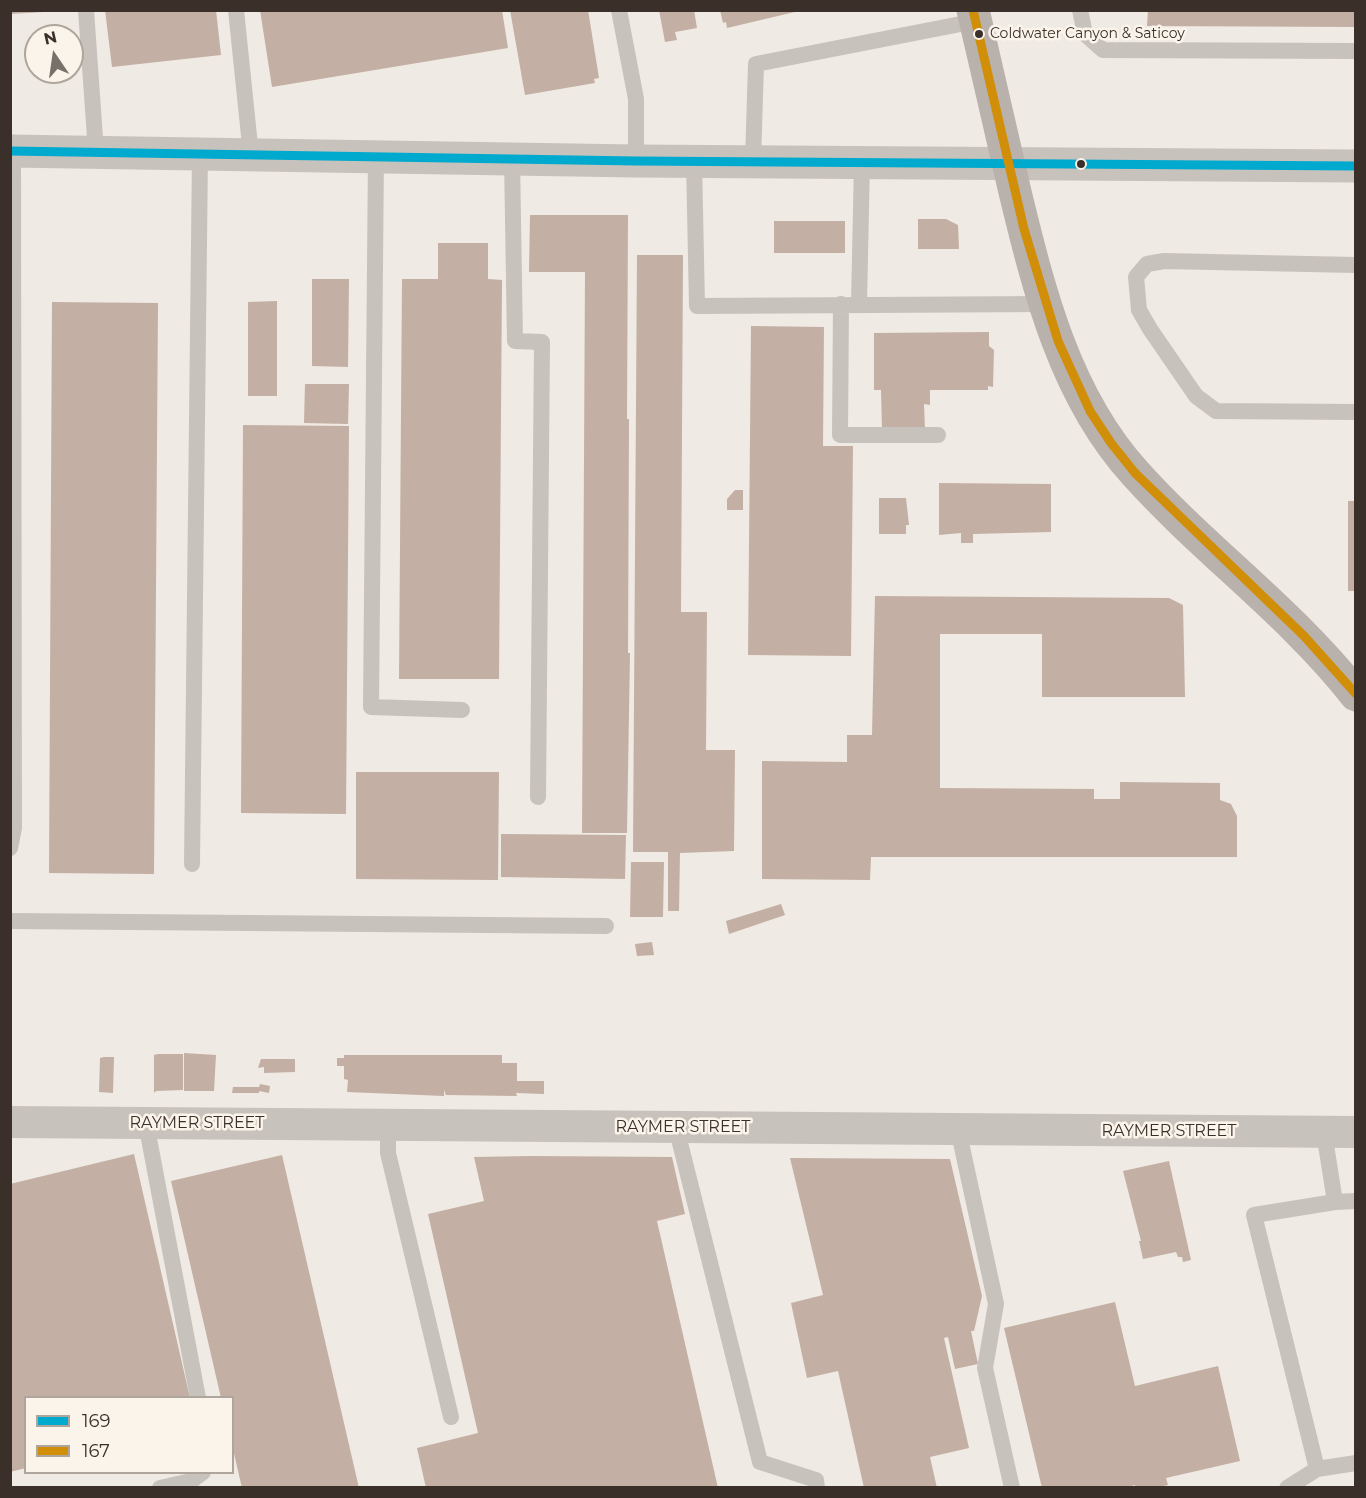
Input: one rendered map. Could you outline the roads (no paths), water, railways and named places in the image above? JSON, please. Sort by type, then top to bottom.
[{"type":"main road","points":[[974,16],[1044,304],[1064,357],[1085,399],[1133,472],[1185,524],[1293,623],[1327,658],[1356,695]]},
{"type":"street","points":[[12,151],[376,155],[636,161],[1356,166]]},
{"type":"street","name":"RAYMER STREET","points":[[10,1122],[1356,1132]]},
{"type":"lane","points":[[86,10],[96,152]]},
{"type":"lane","points":[[236,10],[251,155]]},
{"type":"lane","points":[[619,10],[636,99],[636,161]]},
{"type":"lane","points":[[1080,10],[1085,34],[1102,50],[1356,51]]},
{"type":"lane","points":[[753,161],[756,64],[974,16]]},
{"type":"lane","points":[[10,848],[14,828],[12,151]]},
{"type":"lane","points":[[192,864],[200,153]]},
{"type":"lane","points":[[376,155],[371,707],[462,710]]},
{"type":"lane","points":[[513,158],[515,341],[542,342],[538,797]]},
{"type":"lane","points":[[694,161],[698,306],[1044,304]]},
{"type":"lane","points":[[859,304],[862,161]]},
{"type":"lane","points":[[1356,265],[1164,261],[1147,264],[1136,278],[1139,310],[1150,329],[1196,396],[1216,411],[1356,412]]},
{"type":"lane","points":[[841,304],[840,435],[938,435]]},
{"type":"lane","points":[[10,921],[606,926]]},
{"type":"lane","points":[[146,1123],[198,1396]]},
{"type":"lane","points":[[388,1125],[388,1153],[451,1417]]},
{"type":"lane","points":[[676,1127],[760,1462],[816,1480],[817,1488]]},
{"type":"lane","points":[[958,1129],[996,1304],[985,1368],[1012,1488]]},
{"type":"lane","points":[[1324,1132],[1335,1202]]},
{"type":"lane","points":[[1317,1469],[1254,1215],[1335,1202],[1356,1201]]},
{"type":"lane","points":[[1287,1488],[1317,1469],[1356,1463]]},
{"type":"lane","points":[[160,1488],[191,1482],[202,1474]]},
{"type":"place","name":"Coldwater Canyon & Saticoy","points":[[979,34]]}]
